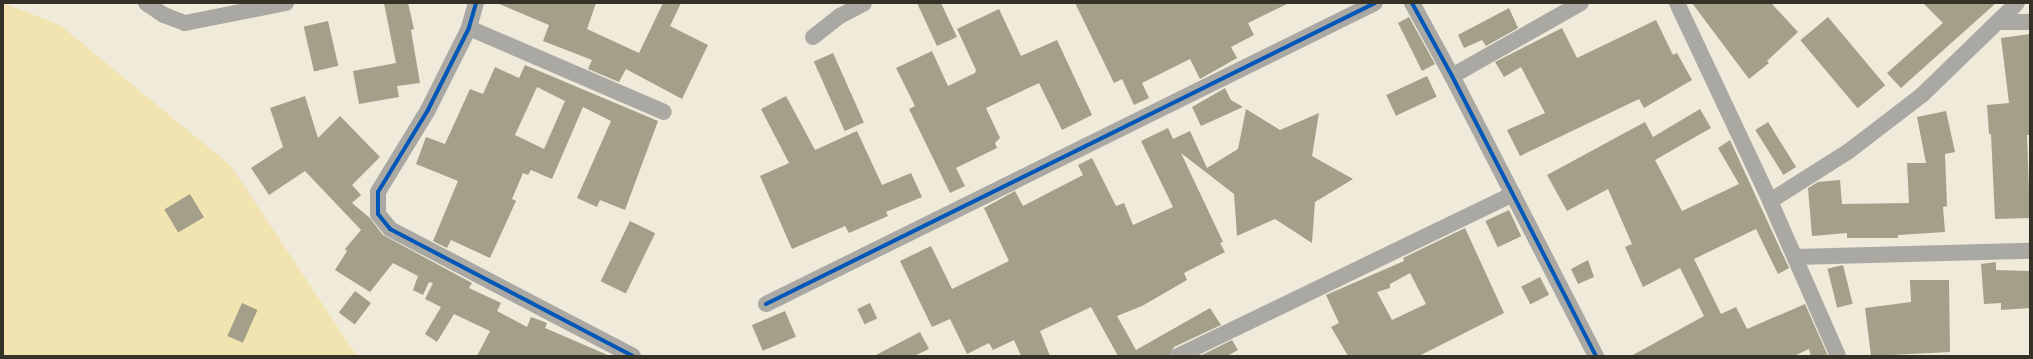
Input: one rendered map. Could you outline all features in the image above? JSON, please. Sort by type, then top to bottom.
[{"type":"street","points":[[146,3],[164,15],[185,23],[286,3]]},
{"type":"street","points":[[476,3],[469,28],[428,110],[378,192],[378,214],[390,230],[633,356]]},
{"type":"street","points":[[813,37],[840,16],[864,3]]},
{"type":"street","points":[[766,304],[1375,3]]},
{"type":"street","points":[[1412,3],[1452,76],[1596,356]]},
{"type":"street","points":[[1452,76],[1580,3]]},
{"type":"street","points":[[1678,3],[1770,201],[1838,356]]},
{"type":"street","points":[[1770,201],[1849,151],[1922,95],[2017,3]]},
{"type":"street","points":[[1998,22],[2030,22]]},
{"type":"street","points":[[469,28],[664,112]]},
{"type":"street","points":[[1178,356],[1513,194]]},
{"type":"street","points":[[1795,257],[2030,251]]},
{"type":"shaded area","points":[[3,3],[60,25],[231,166],[357,356],[3,356]]},
{"type":"building","points":[[384,3],[408,3],[414,29],[411,30],[420,83],[397,86],[399,97],[359,104],[353,71],[396,63]]},
{"type":"building","points":[[497,3],[596,3],[587,29],[639,53],[663,3],[681,3],[670,26],[708,45],[682,99],[626,69],[619,82],[588,69],[592,60],[543,41],[549,25]]},
{"type":"building","points":[[917,3],[941,3],[957,37],[937,46]]},
{"type":"building","points":[[1075,3],[1289,3],[1248,23],[1254,35],[1231,47],[1237,58],[1200,79],[1190,59],[1142,83],[1149,98],[1134,105],[1122,79],[1114,83]]},
{"type":"building","points":[[1692,3],[1771,3],[1798,32],[1767,61],[1769,63],[1749,79]]},
{"type":"building","points":[[1923,3],[1996,3],[1901,88],[1887,73],[1943,23]]},
{"type":"building","points":[[1509,8],[1518,28],[1486,46],[1482,40],[1464,48],[1458,35]]},
{"type":"building","points":[[999,9],[1021,56],[1057,40],[1092,115],[1062,130],[1039,83],[986,108],[1000,138],[995,143],[997,148],[956,168],[965,186],[950,193],[909,109],[915,106],[896,68],[932,51],[948,86],[975,73],[976,70],[957,29]]},
{"type":"building","points":[[1409,17],[1435,64],[1422,71],[1398,23]]},
{"type":"building","points":[[1828,17],[1885,85],[1858,108],[1800,40]]},
{"type":"building","points":[[1656,20],[1673,55],[1677,53],[1692,80],[1644,108],[1639,99],[1520,156],[1507,130],[1545,113],[1521,67],[1504,77],[1495,62],[1562,28],[1577,58]]},
{"type":"building","points":[[328,21],[338,66],[314,71],[304,27]]},
{"type":"building","points":[[2030,34],[2030,135],[2027,135],[2030,218],[1995,219],[1991,134],[1989,134],[1987,105],[2009,103],[2001,38]]},
{"type":"building","points":[[833,53],[864,122],[845,131],[814,62]]},
{"type":"building","points":[[525,65],[658,121],[625,210],[600,200],[597,207],[577,198],[611,121],[583,107],[552,179],[531,170],[528,175],[523,173],[512,199],[516,201],[490,258],[451,240],[447,248],[433,241],[458,181],[416,164],[426,137],[445,144],[470,89],[483,94],[495,67],[519,78]],"holes":[[[537,87],[565,101],[544,149],[515,135]]]},
{"type":"building","points":[[1427,76],[1437,97],[1396,116],[1386,95]]},
{"type":"building","points":[[1225,88],[1231,100],[1243,107],[1201,126],[1192,107]]},
{"type":"building","points":[[305,96],[318,138],[340,116],[380,157],[352,185],[361,195],[352,203],[370,218],[383,235],[472,283],[469,288],[501,303],[497,311],[527,327],[531,317],[547,323],[545,328],[610,356],[477,356],[490,331],[454,314],[437,342],[425,334],[441,307],[425,299],[433,283],[429,282],[423,295],[413,290],[418,276],[393,263],[370,292],[335,270],[347,251],[345,249],[361,230],[305,171],[269,195],[251,168],[283,147],[270,108]]},
{"type":"building","points":[[786,96],[815,150],[857,131],[882,185],[911,173],[922,197],[886,212],[888,216],[849,233],[845,226],[792,249],[760,176],[789,163],[761,109]]},
{"type":"building","points":[[1246,109],[1280,130],[1319,113],[1312,156],[1353,179],[1315,202],[1312,243],[1275,219],[1237,236],[1234,194],[1181,153],[1223,242],[1220,243],[1225,252],[1184,273],[1187,280],[1142,306],[1117,316],[1136,350],[1210,308],[1221,325],[1174,347],[1169,356],[1118,356],[1091,307],[1040,331],[1050,356],[1021,356],[1014,340],[993,350],[989,343],[967,354],[950,319],[932,327],[900,261],[931,246],[952,289],[1009,261],[984,208],[1015,191],[1023,206],[1083,175],[1078,165],[1092,158],[1116,206],[1124,203],[1133,225],[1173,207],[1141,141],[1168,128],[1173,139],[1190,131],[1207,168],[1238,149]]},
{"type":"building","points":[[1700,109],[1711,128],[1655,160],[1682,211],[1739,184],[1718,148],[1730,140],[1789,268],[1778,274],[1756,229],[1694,259],[1721,314],[1736,307],[1747,329],[1805,304],[1828,356],[1811,356],[1809,349],[1794,356],[1631,356],[1704,316],[1680,268],[1643,287],[1625,247],[1632,244],[1608,189],[1567,211],[1547,175],[1645,122],[1653,137]]},
{"type":"building","points":[[1946,111],[1955,152],[1945,154],[1947,206],[1943,207],[1945,232],[1898,235],[1898,238],[1847,238],[1847,233],[1812,236],[1808,188],[1818,182],[1840,180],[1842,204],[1909,203],[1907,163],[1926,163],[1917,117]]},
{"type":"building","points":[[1768,122],[1796,167],[1783,175],[1755,130]]},
{"type":"building","points":[[190,194],[204,217],[178,233],[164,209]]},
{"type":"building","points":[[1509,210],[1521,236],[1498,247],[1485,221]]},
{"type":"building","points":[[630,221],[655,233],[626,293],[601,281]]},
{"type":"building","points":[[1465,228],[1504,313],[1419,356],[1348,356],[1331,327],[1339,323],[1326,295],[1404,261],[1403,258]],"holes":[[[1410,273],[1426,304],[1392,320],[1377,292],[1390,288],[1390,284]]]},
{"type":"building","points":[[1588,260],[1594,277],[1578,284],[1571,269]]},
{"type":"building","points":[[1996,262],[1996,270],[2030,271],[2030,308],[2001,310],[2001,303],[1984,304],[1981,264]]},
{"type":"building","points":[[1843,265],[1853,304],[1837,308],[1827,269]]},
{"type":"building","points":[[1540,277],[1549,295],[1530,304],[1521,287]]},
{"type":"building","points":[[1910,280],[1949,280],[1950,352],[1871,356],[1865,308],[1911,302]]},
{"type":"building","points":[[355,291],[371,303],[355,325],[339,313]]},
{"type":"building","points":[[242,303],[258,310],[243,343],[227,336]]},
{"type":"building","points":[[870,303],[877,318],[864,324],[857,309]]},
{"type":"building","points":[[785,311],[796,337],[763,351],[752,325]]},
{"type":"building","points":[[920,332],[929,349],[914,356],[874,356]]},
{"type":"building","points":[[1232,340],[1238,350],[1227,356],[1200,356]]},
{"type":"cycle path","points":[[476,3],[469,28],[428,110],[378,192],[378,214],[390,229],[633,356]]},
{"type":"cycle path","points":[[766,304],[1375,3]]},
{"type":"cycle path","points":[[1412,3],[1452,76],[1596,356]]}]
